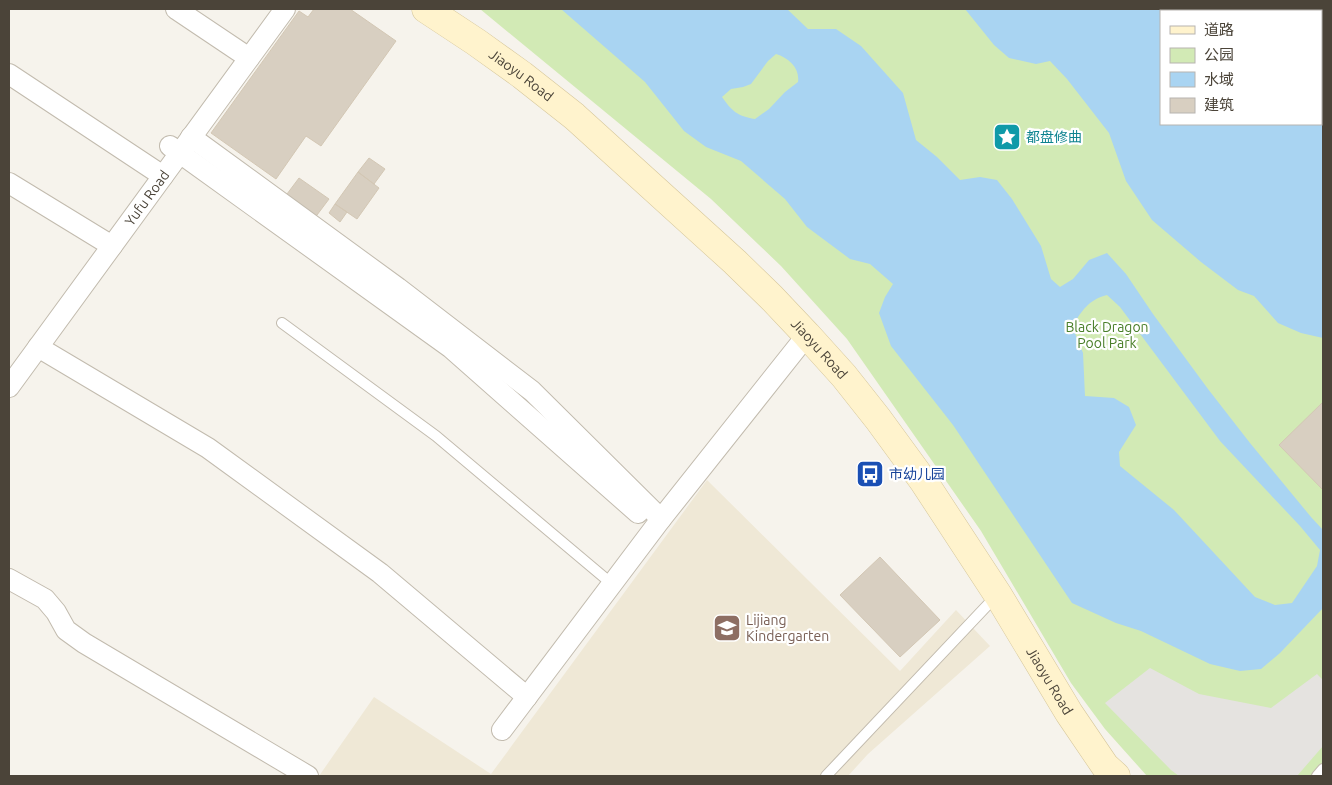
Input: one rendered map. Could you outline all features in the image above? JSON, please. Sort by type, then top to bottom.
[{"type":"main road","name":"Jiaoyu Road","points":[[426,9],[484,47],[574,116],[735,262],[808,335],[878,419],[929,490],[998,595],[1069,713],[1105,766],[1116,776]]},
{"type":"street","points":[[176,9],[249,58]]},
{"type":"street","name":"Yufu Road","points":[[9,387],[285,9]]},
{"type":"street","points":[[9,74],[163,176]]},
{"type":"street","points":[[192,137],[382,276],[532,391],[661,519]]},
{"type":"street","points":[[170,146],[452,348],[641,516]]},
{"type":"street","points":[[9,183],[112,246]]},
{"type":"street","points":[[502,730],[661,519],[808,335]]},
{"type":"street","points":[[38,346],[216,454],[380,572],[527,697]]},
{"type":"street","points":[[9,579],[45,599],[56,612],[66,630],[84,643],[308,776]]},
{"type":"lane","points":[[282,323],[436,436],[612,584]]},
{"type":"lane","points":[[826,776],[998,595]]},
{"type":"lane","points":[[1318,776],[1323,769]]},
{"type":"shaded area","name":"Lijiang Kindergarten","points":[[707,480],[900,671],[956,610],[990,646],[868,754],[848,776],[319,776],[374,697],[491,774]]},
{"type":"shaded area","points":[[1150,668],[1199,694],[1271,708],[1317,674],[1323,680],[1323,746],[1297,776],[1179,776],[1105,703]]},
{"type":"green space","name":"Black Dragon Pool Park","points":[[480,9],[1323,9],[1323,776],[1147,776],[1105,729],[1071,683],[981,531],[847,339],[781,266],[711,199]]},
{"type":"water","points":[[561,9],[787,9],[808,29],[836,29],[861,46],[903,93],[916,140],[937,157],[960,180],[980,177],[997,180],[1012,199],[1041,246],[1051,279],[1060,287],[1073,279],[1089,260],[1107,253],[1126,274],[1208,389],[1250,443],[1323,530],[1323,608],[1280,653],[1261,669],[1240,671],[1210,664],[1141,631],[1116,623],[1072,603],[953,425],[891,346],[879,313],[885,297],[893,284],[870,264],[850,259],[807,227],[785,199],[741,161],[706,147],[684,131],[645,82]],"holes":[[[776,54],[793,64],[797,72],[798,82],[785,92],[769,109],[755,119],[736,112],[722,97],[731,89],[751,84],[768,61]],[[1107,295],[1120,307],[1220,441],[1320,550],[1317,566],[1292,603],[1275,605],[1255,597],[1174,510],[1120,466],[1119,452],[1136,425],[1129,407],[1114,398],[1085,396],[1083,353],[1072,326],[1090,303]]]},
{"type":"water","points":[[965,9],[1323,9],[1323,338],[1301,333],[1278,323],[1254,296],[1238,290],[1201,262],[1152,220],[1126,181],[1109,133],[1067,79],[1050,61],[1036,64],[1009,58],[994,45]]},
{"type":"building","points":[[314,9],[350,9],[396,41],[321,146],[306,136],[276,179],[211,133],[299,11],[308,17]]},
{"type":"building","points":[[369,158],[385,169],[374,184],[358,172]]},
{"type":"building","points":[[358,172],[379,188],[357,219],[335,204]]},
{"type":"building","points":[[299,178],[329,199],[314,219],[284,198]]},
{"type":"building","points":[[335,204],[347,212],[340,222],[329,213]]},
{"type":"building","points":[[1323,402],[1323,490],[1279,445]]},
{"type":"building","points":[[880,557],[940,620],[900,657],[840,595]]},
{"type":"place","name":"都盘修曲","points":[[1007,137]]},
{"type":"place","name":"市幼儿园","points":[[870,474]]},
{"type":"place","name":"Lijiang Kindergarten","points":[[727,628]]}]
